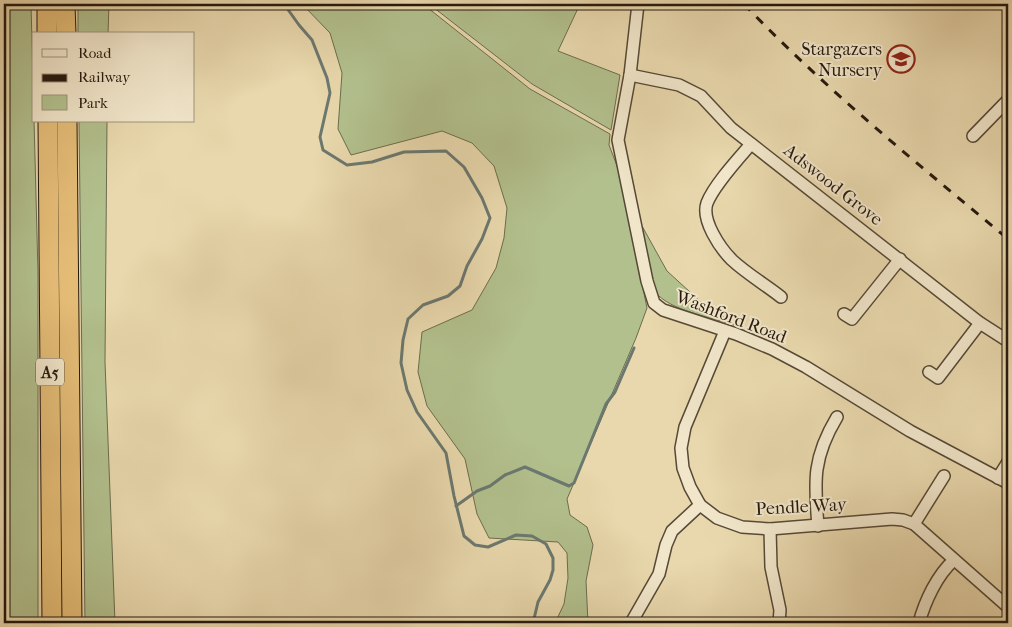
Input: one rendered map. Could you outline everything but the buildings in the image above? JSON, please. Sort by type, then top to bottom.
[{"type":"highway","points":[[47,4],[47,32]]},
{"type":"highway","points":[[66,4],[66,32]]},
{"type":"highway","name":"A5","points":[[48,122],[52,623]]},
{"type":"highway","name":"A5","points":[[67,122],[72,623]]},
{"type":"street","name":"Washford Road","points":[[638,4],[630,75],[618,140],[650,293],[654,303],[663,310],[772,349],[806,367],[910,431],[1003,480]]},
{"type":"street","name":"Adswood Grove","points":[[630,75],[679,84],[701,96],[731,128],[750,144],[980,323],[1008,341]]},
{"type":"street","points":[[972,136],[1008,100]]},
{"type":"street","points":[[750,144],[714,191],[705,210],[706,217],[711,230],[733,260],[774,296]]},
{"type":"street","points":[[852,321],[900,259]]},
{"type":"street","points":[[947,386],[934,375],[980,323]]},
{"type":"street","name":"Pendle Way","points":[[725,331],[685,427],[681,448],[683,468],[690,487],[700,505],[717,518],[742,528],[770,529],[892,519],[904,520],[914,524]]},
{"type":"street","points":[[818,526],[815,491],[816,467],[822,433],[837,417]]},
{"type":"street","points":[[1003,480],[1008,462]]},
{"type":"street","points":[[944,476],[932,485],[914,524],[1008,607]]},
{"type":"street","points":[[631,623],[659,574],[666,545],[672,531],[700,505]]},
{"type":"street","points":[[770,529],[771,567],[780,610],[780,623]]},
{"type":"street","points":[[919,623],[931,592],[954,560]]},
{"type":"green space","points":[[10,4],[31,4],[32,122],[34,122],[38,273],[38,623],[4,623],[4,48]]},
{"type":"green space","points":[[78,4],[109,4],[108,32],[78,32]]},
{"type":"green space","points":[[302,4],[423,4],[530,89],[610,134],[609,145],[619,171],[647,308],[567,499],[570,515],[587,527],[593,545],[586,581],[588,623],[555,623],[564,604],[568,578],[567,553],[558,542],[489,538],[477,514],[465,459],[427,406],[418,372],[422,332],[472,310],[496,268],[504,238],[507,208],[494,166],[472,143],[442,131],[351,155],[338,129],[342,73],[330,33]]},
{"type":"green space","points":[[429,4],[580,4],[558,51],[620,75],[611,130],[532,84]]},
{"type":"green space","points":[[79,122],[107,122],[105,362],[115,623],[85,623]]},
{"type":"green space","points":[[640,226],[642,226],[667,271],[701,302],[734,325],[681,309],[662,299],[655,292]]},
{"type":"waterway","points":[[284,4],[312,40],[327,78],[330,93],[320,137],[323,150],[347,165],[372,162],[404,152],[446,151],[464,167],[482,198],[490,218],[482,239],[467,266],[460,286],[448,296],[423,305],[408,319],[403,340],[401,363],[407,390],[417,412],[446,453],[464,536],[475,545],[488,547],[516,535],[532,536],[546,544],[553,558],[553,570],[550,580],[538,602],[533,623]]},
{"type":"waterway","points":[[456,506],[505,475],[525,467],[569,486],[574,483],[606,404],[615,392],[634,348]]},
{"type":"railway","points":[[744,4],[839,96],[1008,239]]},
{"type":"place","name":"Stargazers Nursery","points":[[901,59]]}]
